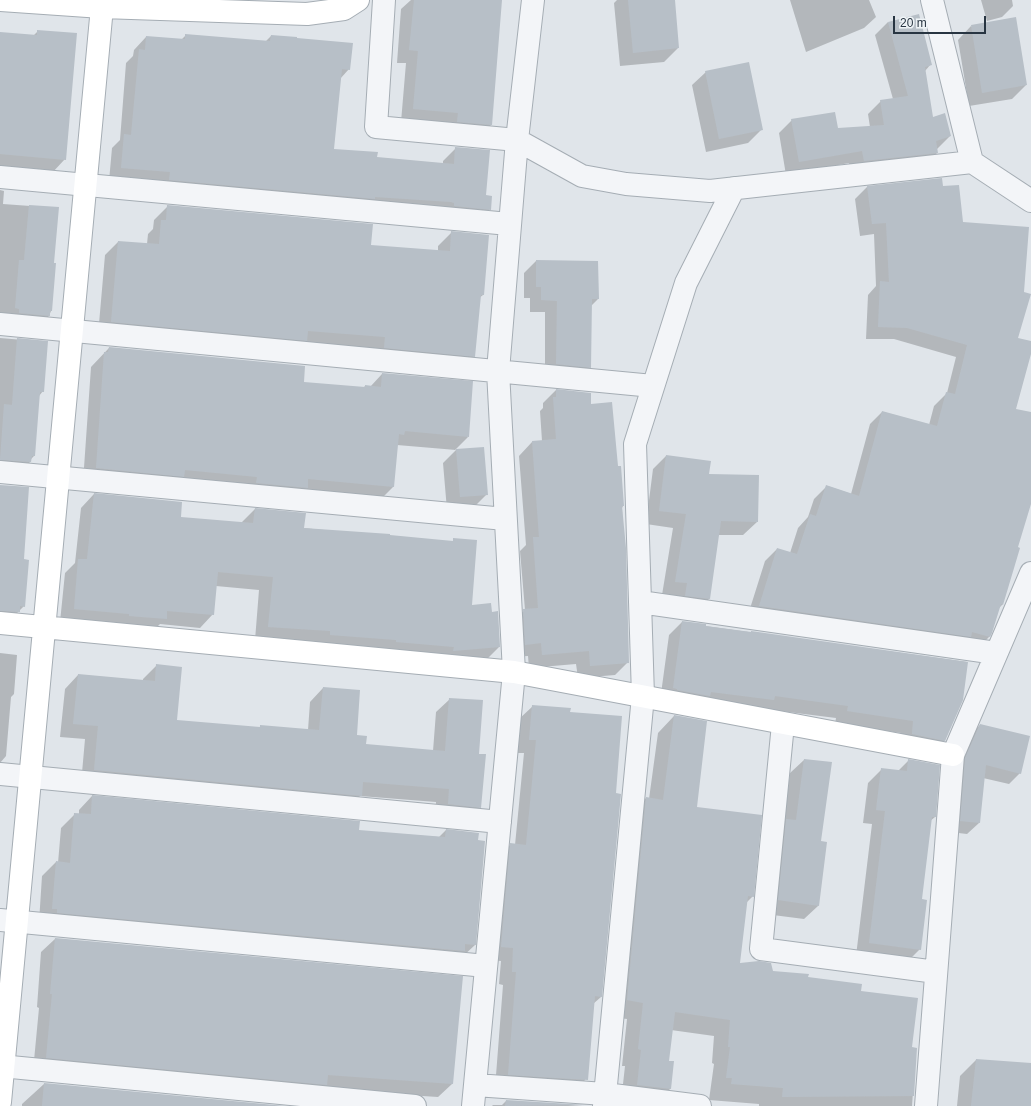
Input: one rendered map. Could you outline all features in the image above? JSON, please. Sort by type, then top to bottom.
[{"type":"street","points":[[0,0],[102,7],[307,14],[344,9],[358,0]]},
{"type":"street","points":[[384,0],[376,127],[517,140],[582,176],[626,184],[710,190],[972,162],[1031,201]]},
{"type":"street","points":[[533,0],[509,224],[498,371],[514,672],[474,1096],[604,1100],[700,1106]]},
{"type":"street","points":[[932,0],[972,162]]},
{"type":"street","points":[[0,1102],[8,920],[30,777],[73,331],[102,7]]},
{"type":"street","points":[[0,177],[509,224]]},
{"type":"street","points":[[604,1100],[643,696],[635,444],[686,283],[734,188]]},
{"type":"street","points":[[0,324],[653,386]]},
{"type":"street","points":[[0,472],[505,520]]},
{"type":"street","points":[[926,1106],[953,756],[1031,574]]},
{"type":"street","points":[[640,602],[996,653]]},
{"type":"street","points":[[0,623],[514,672],[953,756]]},
{"type":"street","points":[[782,724],[761,949],[936,972]]},
{"type":"street","points":[[0,774],[500,822]]},
{"type":"street","points":[[8,920],[486,966]]},
{"type":"street","points":[[2,1067],[415,1106]]},
{"type":"building","points":[[414,0],[502,0],[492,125],[457,122],[458,113],[413,109],[418,51],[409,50]]},
{"type":"building","points":[[628,0],[675,0],[679,48],[633,53]]},
{"type":"building","points":[[919,14],[932,65],[925,67],[933,117],[945,113],[951,136],[936,141],[938,153],[864,161],[862,151],[799,162],[791,119],[835,112],[838,128],[884,125],[880,100],[908,96],[888,22]]},
{"type":"building","points":[[1016,17],[1027,85],[982,93],[971,25]]},
{"type":"building","points":[[37,30],[77,33],[66,160],[0,154],[0,32],[37,35]]},
{"type":"building","points":[[185,34],[270,41],[271,35],[353,43],[350,70],[342,69],[334,149],[378,152],[377,157],[454,164],[455,147],[490,150],[486,195],[492,196],[491,210],[454,206],[454,203],[451,202],[375,197],[375,199],[169,180],[170,172],[121,168],[124,134],[131,135],[139,49],[145,50],[146,36],[185,39]]},
{"type":"building","points":[[749,62],[763,130],[719,139],[705,71]]},
{"type":"building","points":[[942,178],[943,186],[959,185],[963,222],[1029,227],[1024,292],[1031,294],[1018,338],[1031,341],[1031,354],[1016,409],[1031,412],[1031,504],[1003,605],[1001,604],[992,633],[990,637],[972,632],[971,637],[759,606],[777,548],[797,554],[810,514],[816,516],[826,485],[859,496],[882,411],[937,426],[946,392],[955,394],[967,345],[907,328],[878,327],[880,281],[889,282],[886,223],[872,224],[867,186]]},
{"type":"building","points":[[29,205],[59,207],[54,263],[56,263],[52,311],[50,311],[50,316],[19,313],[19,309],[15,308],[19,260],[24,260]]},
{"type":"building","points":[[167,205],[373,224],[371,245],[450,251],[451,231],[489,235],[484,295],[481,295],[475,357],[384,348],[385,337],[308,331],[307,341],[111,322],[118,241],[159,244],[161,220],[166,220]]},
{"type":"building","points":[[536,260],[598,261],[599,299],[592,299],[591,368],[556,364],[557,301],[541,300],[541,287],[536,287]]},
{"type":"building","points":[[17,338],[48,341],[44,392],[40,392],[35,456],[32,456],[31,462],[0,460],[4,404],[12,405]]},
{"type":"building","points":[[109,347],[305,366],[304,382],[381,387],[382,373],[473,381],[469,437],[405,431],[404,435],[399,434],[394,487],[308,479],[308,488],[256,483],[257,477],[185,470],[184,477],[96,468],[104,352],[108,352]]},
{"type":"building","points":[[556,389],[591,393],[591,404],[612,402],[618,466],[621,466],[624,506],[622,506],[626,548],[629,663],[590,666],[589,651],[542,655],[541,643],[525,645],[523,609],[538,608],[533,537],[539,537],[532,441],[556,439],[553,397],[556,397]]},
{"type":"building","points":[[484,447],[488,495],[460,497],[456,449]]},
{"type":"building","points":[[666,455],[711,461],[709,474],[759,475],[758,522],[721,521],[710,599],[685,596],[687,583],[675,582],[686,514],[659,511]]},
{"type":"building","points":[[0,485],[29,487],[24,559],[29,560],[25,607],[20,606],[20,612],[0,611]]},
{"type":"building","points":[[94,493],[182,502],[181,517],[253,523],[255,508],[306,513],[304,528],[390,534],[453,541],[453,538],[477,540],[472,605],[491,603],[492,612],[498,611],[500,647],[453,651],[454,647],[396,642],[396,640],[330,635],[330,631],[268,627],[273,577],[218,572],[214,615],[167,611],[167,619],[74,609],[78,559],[87,559]]},
{"type":"building","points":[[682,621],[706,624],[706,626],[968,662],[963,700],[945,741],[912,734],[913,721],[847,711],[848,706],[775,696],[774,700],[711,692],[710,696],[677,690],[673,688]]},
{"type":"building","points":[[156,664],[182,667],[177,720],[319,730],[323,687],[360,690],[357,735],[367,736],[366,744],[445,751],[449,698],[483,700],[479,754],[486,754],[481,808],[448,804],[449,789],[363,782],[362,796],[94,770],[98,726],[73,724],[78,674],[155,681]]},
{"type":"building","points":[[532,705],[571,708],[570,712],[622,716],[616,793],[621,794],[602,997],[595,996],[588,1080],[508,1075],[516,972],[512,972],[513,948],[501,947],[510,843],[526,845],[536,740],[529,740]]},
{"type":"building","points":[[674,715],[707,721],[697,807],[762,815],[754,897],[748,896],[740,963],[759,961],[771,963],[773,971],[809,974],[808,977],[862,984],[861,991],[918,998],[912,1047],[917,1048],[914,1096],[782,1097],[783,1088],[731,1084],[732,1078],[726,1078],[730,1047],[728,1047],[730,1020],[675,1012],[669,1061],[674,1061],[671,1089],[637,1085],[641,1050],[638,1049],[643,1003],[627,1000],[646,797],[663,800]]},
{"type":"building","points":[[980,724],[1030,736],[1021,774],[986,765],[980,823],[960,821],[965,758]]},
{"type":"building","points":[[804,759],[832,762],[821,841],[827,842],[819,906],[778,900],[786,819],[796,820]]},
{"type":"building","points":[[908,759],[940,765],[936,817],[932,817],[922,899],[927,900],[921,950],[869,943],[885,811],[876,810],[881,768],[907,771]]},
{"type":"building","points":[[92,795],[360,821],[359,830],[445,837],[446,829],[479,833],[478,840],[485,841],[476,945],[465,944],[465,951],[57,913],[57,909],[52,909],[56,861],[70,863],[74,813],[91,814]]},
{"type":"building","points":[[55,938],[463,976],[453,1084],[328,1075],[327,1085],[46,1058]]},
{"type":"building","points":[[976,1059],[1031,1063],[1031,1106],[971,1106]]},
{"type":"building","points":[[44,1083],[285,1106],[42,1106]]},
{"type":"building","points":[[506,1100],[586,1105],[505,1106]]}]
